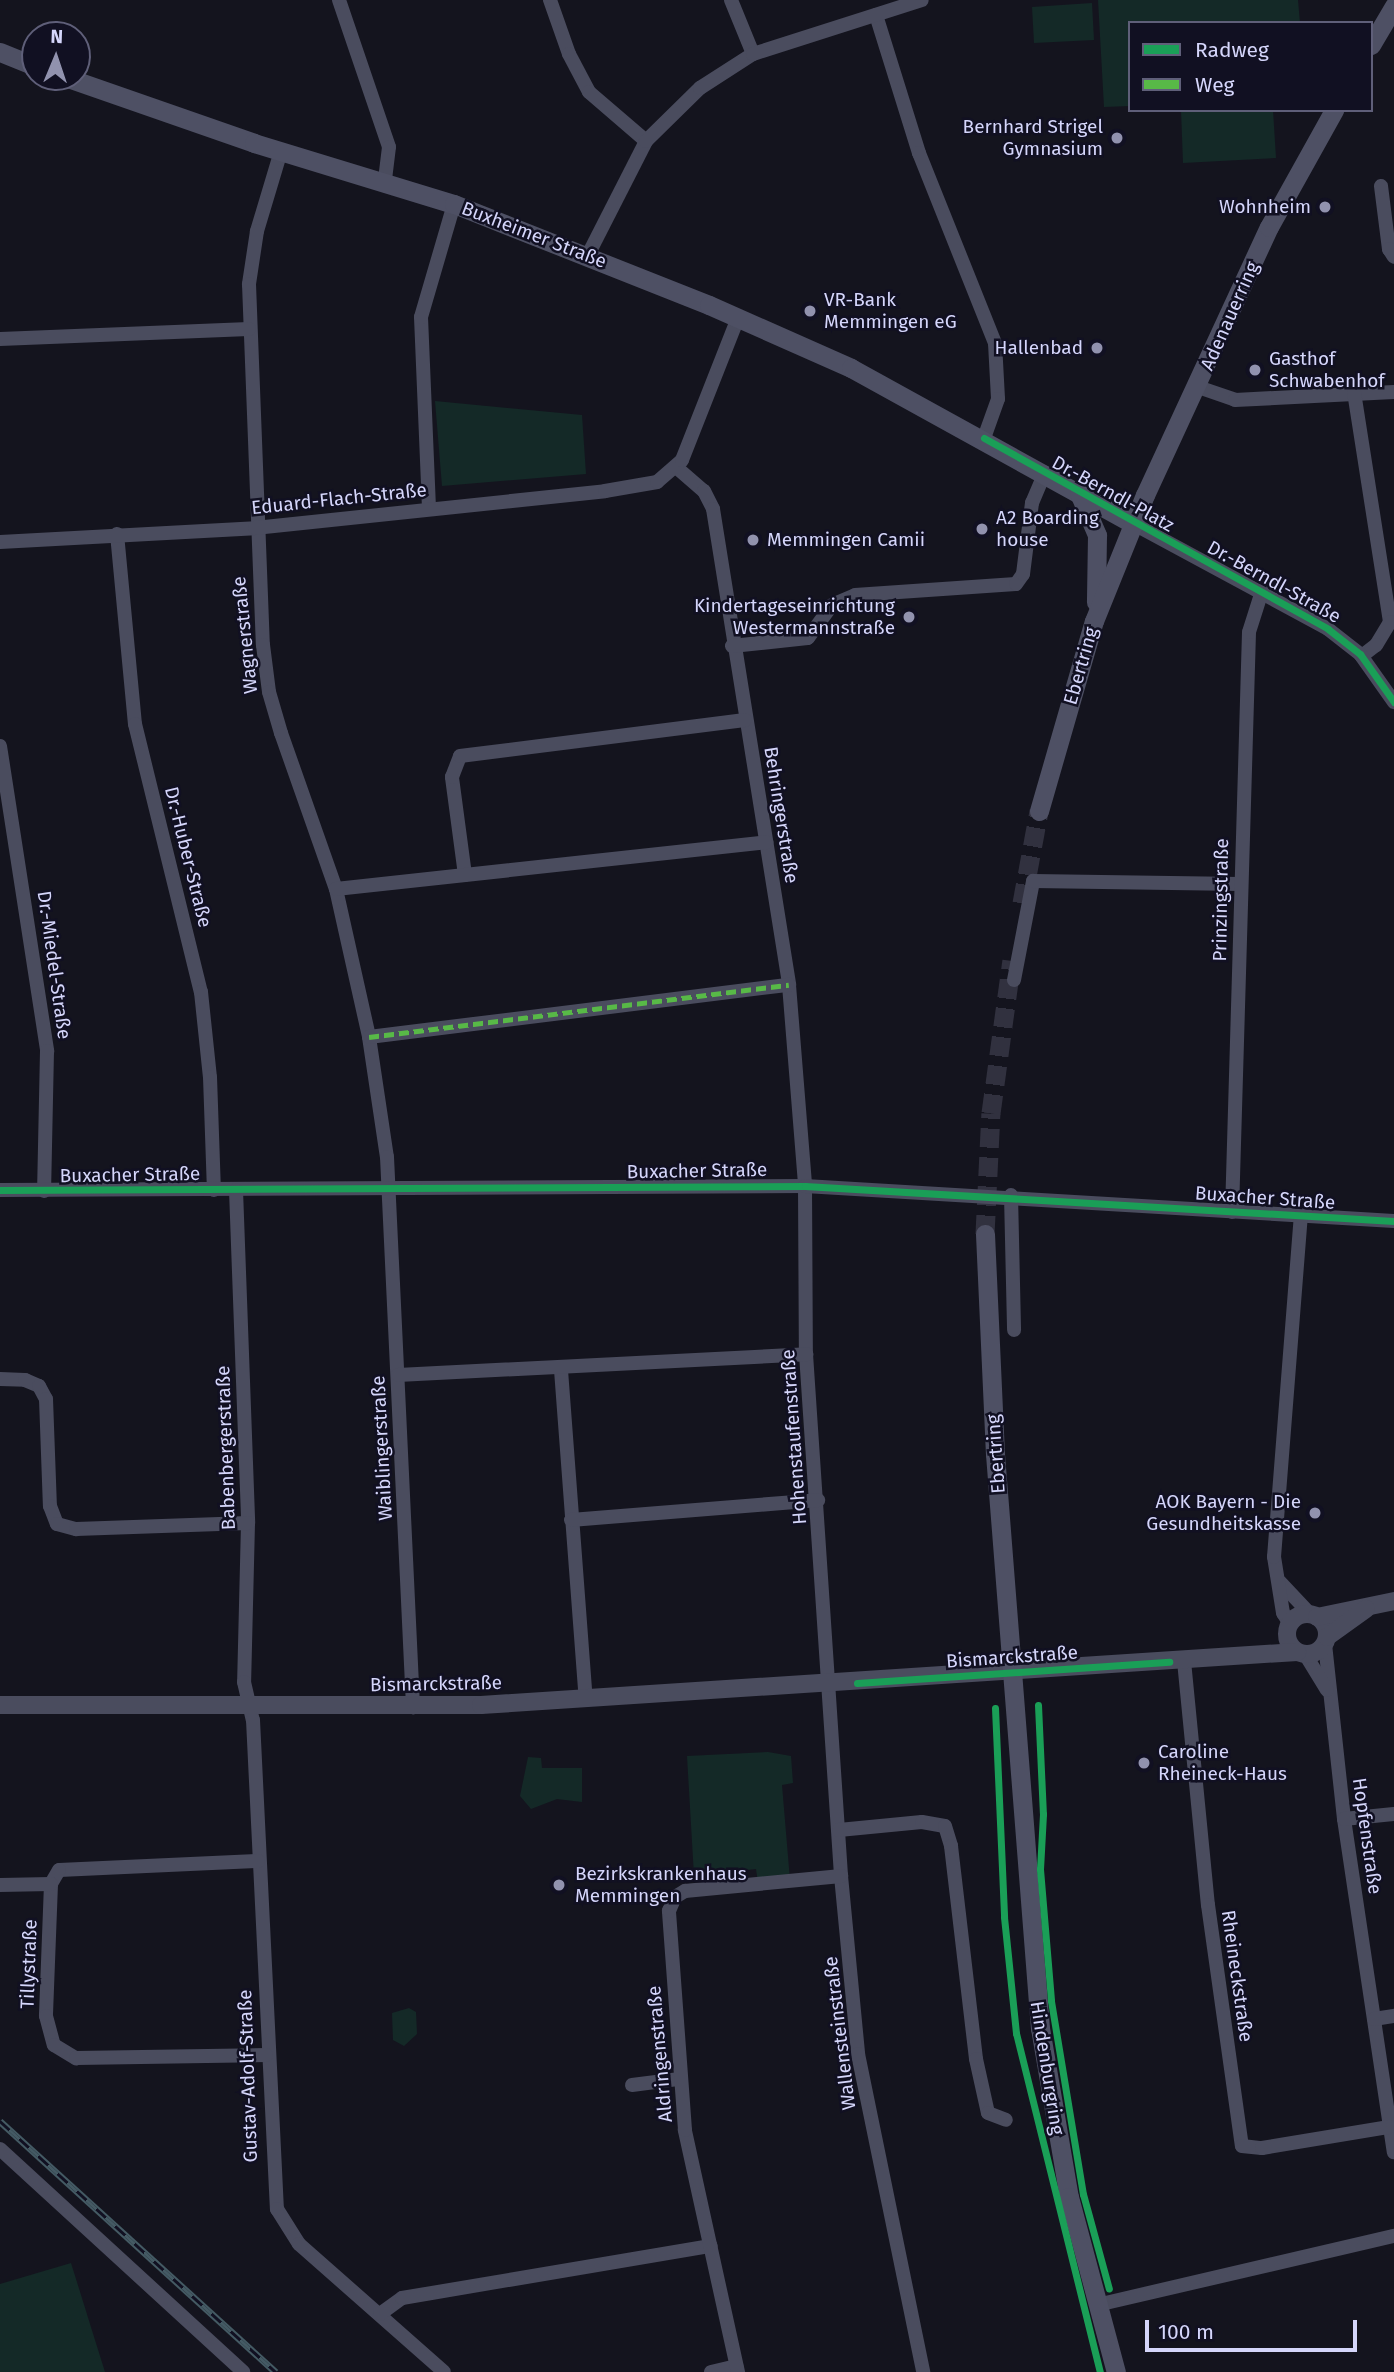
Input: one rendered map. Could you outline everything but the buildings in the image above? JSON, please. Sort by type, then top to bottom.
[{"type":"main road","points":[[1373,42],[1394,6]]},
{"type":"main road","points":[[0,52],[21,60]]},
{"type":"main road","name":"Buxheimer Straße","points":[[91,86],[281,151],[454,204],[588,255],[851,368],[984,438]]},
{"type":"main road","name":"Adenauerring","points":[[1134,524],[1269,228],[1333,112]]},
{"type":"main road","name":"Dr.-Berndl-Platz","points":[[984,438],[1134,524]]},
{"type":"main road","points":[[1079,493],[1097,535],[1100,564],[1094,621]]},
{"type":"main road","name":"Ebertring","points":[[1039,811],[1094,621],[1134,524]]},
{"type":"main road","name":"Ebertring","points":[[985,1234],[995,1454],[1014,1673]]},
{"type":"main road","name":"Hindenburgring","points":[[1014,1673],[1028,1923],[1040,2028],[1069,2197],[1116,2372]]},
{"type":"street","points":[[340,0],[389,147],[385,182]]},
{"type":"street","points":[[550,0],[573,64],[589,92],[646,141]]},
{"type":"street","points":[[731,0],[753,54]]},
{"type":"street","points":[[588,255],[646,141],[700,88],[753,54],[922,0]]},
{"type":"street","points":[[876,15],[919,153],[995,343],[998,399],[984,438]]},
{"type":"street","name":"Wagnerstraße","points":[[281,151],[253,250],[249,329],[255,528],[269,692],[336,889],[369,1037],[391,1188]]},
{"type":"street","points":[[1381,186],[1389,249],[1394,257]]},
{"type":"street","points":[[429,508],[421,325],[429,277],[454,204]]},
{"type":"street","points":[[676,467],[738,318]]},
{"type":"street","points":[[0,339],[249,329]]},
{"type":"street","points":[[1198,387],[1235,400],[1394,392]]},
{"type":"street","points":[[1354,392],[1390,621],[1376,645],[1362,656]]},
{"type":"street","name":"Eduard-Flach-Straße","points":[[0,542],[255,528],[642,486],[676,467]]},
{"type":"street","name":"Behringerstraße","points":[[676,467],[710,501],[789,985],[805,1185]]},
{"type":"street","points":[[732,646],[808,638],[832,605],[855,595],[1016,584],[1023,574],[1031,503],[1045,473]]},
{"type":"street","name":"Dr.-Berndl-Platz","points":[[1134,524],[1191,554]]},
{"type":"street","name":"Dr.-Huber-Straße","points":[[117,534],[135,724],[201,992],[210,1077],[214,1189]]},
{"type":"street","name":"Dr.-Berndl-Straße","points":[[1191,554],[1328,629],[1362,656],[1392,694]]},
{"type":"street","name":"Prinzingstraße","points":[[1232,1212],[1249,632],[1262,591]]},
{"type":"street","points":[[465,875],[452,777],[460,756],[746,720]]},
{"type":"street","name":"Dr.-Miedel-Straße","points":[[0,746],[47,1051],[44,1191]]},
{"type":"street","points":[[336,889],[766,842]]},
{"type":"street","points":[[1014,980],[1032,881],[1240,884]]},
{"type":"street","points":[[369,1037],[789,985]]},
{"type":"street","name":"Buxacher Straße","points":[[0,1190],[805,1185],[1011,1195],[1394,1221]]},
{"type":"street","name":"Hohenstaufenstraße","points":[[805,1185],[806,1354],[830,1685]]},
{"type":"street","name":"Waiblingerstraße","points":[[391,1188],[412,1707]]},
{"type":"street","name":"Babenbergerstraße","points":[[236,1190],[248,1522],[244,1682],[249,1706]]},
{"type":"street","points":[[1011,1195],[1014,1330]]},
{"type":"street","points":[[1301,1216],[1274,1557],[1283,1613],[1301,1653]]},
{"type":"street","points":[[398,1375],[561,1370],[806,1354]]},
{"type":"street","points":[[561,1370],[570,1520],[586,1700]]},
{"type":"street","points":[[0,1379],[25,1380],[39,1386],[46,1399],[50,1506],[57,1524],[76,1529],[248,1522]]},
{"type":"street","points":[[570,1520],[818,1500]]},
{"type":"street","points":[[1280,1582],[1313,1616],[1326,1641]]},
{"type":"street","points":[[1366,1609],[1394,1601]]},
{"type":"street","name":"Bismarckstraße","points":[[0,1705],[412,1707],[586,1700],[1184,1661],[1250,1653],[1301,1653],[1326,1641],[1366,1609]]},
{"type":"street","name":"Bismarckstraße","points":[[1250,1653],[1313,1616],[1366,1609]]},
{"type":"street","name":"Hopfenstraße","points":[[1326,1641],[1327,1690],[1344,1819],[1394,2152]]},
{"type":"street","name":"Hopfenstraße","points":[[1301,1653],[1327,1690]]},
{"type":"street","name":"Rheineckstraße","points":[[1184,1661],[1208,1905],[1242,2146],[1262,2148],[1389,2127]]},
{"type":"street","name":"Wallensteinstraße","points":[[830,1685],[841,1875],[858,2054],[923,2372]]},
{"type":"street","name":"Gustav-Adolf-Straße","points":[[249,1706],[265,2055],[276,2209],[299,2244],[444,2372]]},
{"type":"street","points":[[1344,1819],[1394,1814]]},
{"type":"street","points":[[839,1830],[922,1822],[945,1826],[951,1846],[979,2073],[988,2113],[1006,2120]]},
{"type":"street","points":[[0,1885],[51,1884],[53,1876],[66,1866],[258,1861]]},
{"type":"street","name":"Aldringenstraße","points":[[737,2369],[678,2079],[669,1911],[675,1898],[685,1891],[841,1875]]},
{"type":"street","name":"Tillystraße","points":[[51,1884],[47,2016],[50,2037],[61,2053],[92,2059],[265,2055]]},
{"type":"street","points":[[1374,2019],[1394,2016]]},
{"type":"street","points":[[632,2085],[678,2079]]},
{"type":"street","points":[[0,2149],[243,2372]]},
{"type":"street","points":[[1097,2305],[1394,2236]]},
{"type":"street","points":[[380,2314],[402,2298],[711,2246]]},
{"type":"street","points":[[711,2372],[737,2369]]},
{"type":"green space","points":[[1098,0],[1298,0],[1300,21],[1128,21],[1128,106],[1104,107]]},
{"type":"green space","points":[[1092,3],[1094,40],[1034,43],[1032,7]]},
{"type":"green space","points":[[1181,112],[1273,112],[1276,158],[1183,163]]},
{"type":"green space","points":[[435,401],[582,415],[586,474],[442,486]]},
{"type":"green space","points":[[768,1752],[791,1756],[793,1783],[782,1785],[790,1880],[758,1883],[756,1869],[694,1876],[687,1756]]},
{"type":"green space","points":[[528,1757],[541,1758],[542,1768],[582,1768],[582,1802],[557,1799],[531,1809],[520,1796]]},
{"type":"green space","points":[[409,2008],[416,2012],[417,2034],[404,2046],[393,2040],[392,2013]]},
{"type":"green space","points":[[71,2263],[105,2372],[0,2372],[0,2284]]},
{"type":"tunnel","points":[[1022,903],[1039,811]]},
{"type":"tunnel","points":[[985,1234],[991,1113],[1012,960]]},
{"type":"railway","points":[[0,2121],[276,2372]]},
{"type":"marked path","points":[[369,1037],[789,985]]},
{"type":"cycle path","points":[[984,438],[1328,629],[1360,654],[1394,702]]},
{"type":"cycle path","points":[[0,1190],[805,1186],[1394,1221]]},
{"type":"cycle path","points":[[857,1683],[1169,1662]]},
{"type":"cycle path","points":[[1038,1705],[1043,1814],[1040,1869],[1051,2001],[1083,2194],[1109,2289]]},
{"type":"cycle path","points":[[995,1708],[1004,1917],[1016,2033],[1100,2372]]},
{"type":"place","name":"Bernhard Strigel Gymnasium","points":[[1117,138]]},
{"type":"place","name":"Wohnheim","points":[[1325,207]]},
{"type":"place","name":"VR-Bank Memmingen eG","points":[[810,311]]},
{"type":"place","name":"Hallenbad","points":[[1097,348]]},
{"type":"place","name":"Gasthof Schwabenhof","points":[[1255,370]]},
{"type":"place","name":"A2 Boarding house","points":[[982,529]]},
{"type":"place","name":"Memmingen Camii","points":[[753,540]]},
{"type":"place","name":"Kindertageseinrichtung Westermannstraße","points":[[909,617]]},
{"type":"place","name":"AOK Bayern - Die Gesundheitskasse","points":[[1315,1513]]},
{"type":"place","name":"Caroline Rheineck-Haus","points":[[1144,1763]]},
{"type":"place","name":"Bezirkskrankenhaus Memmingen","points":[[559,1885]]}]
